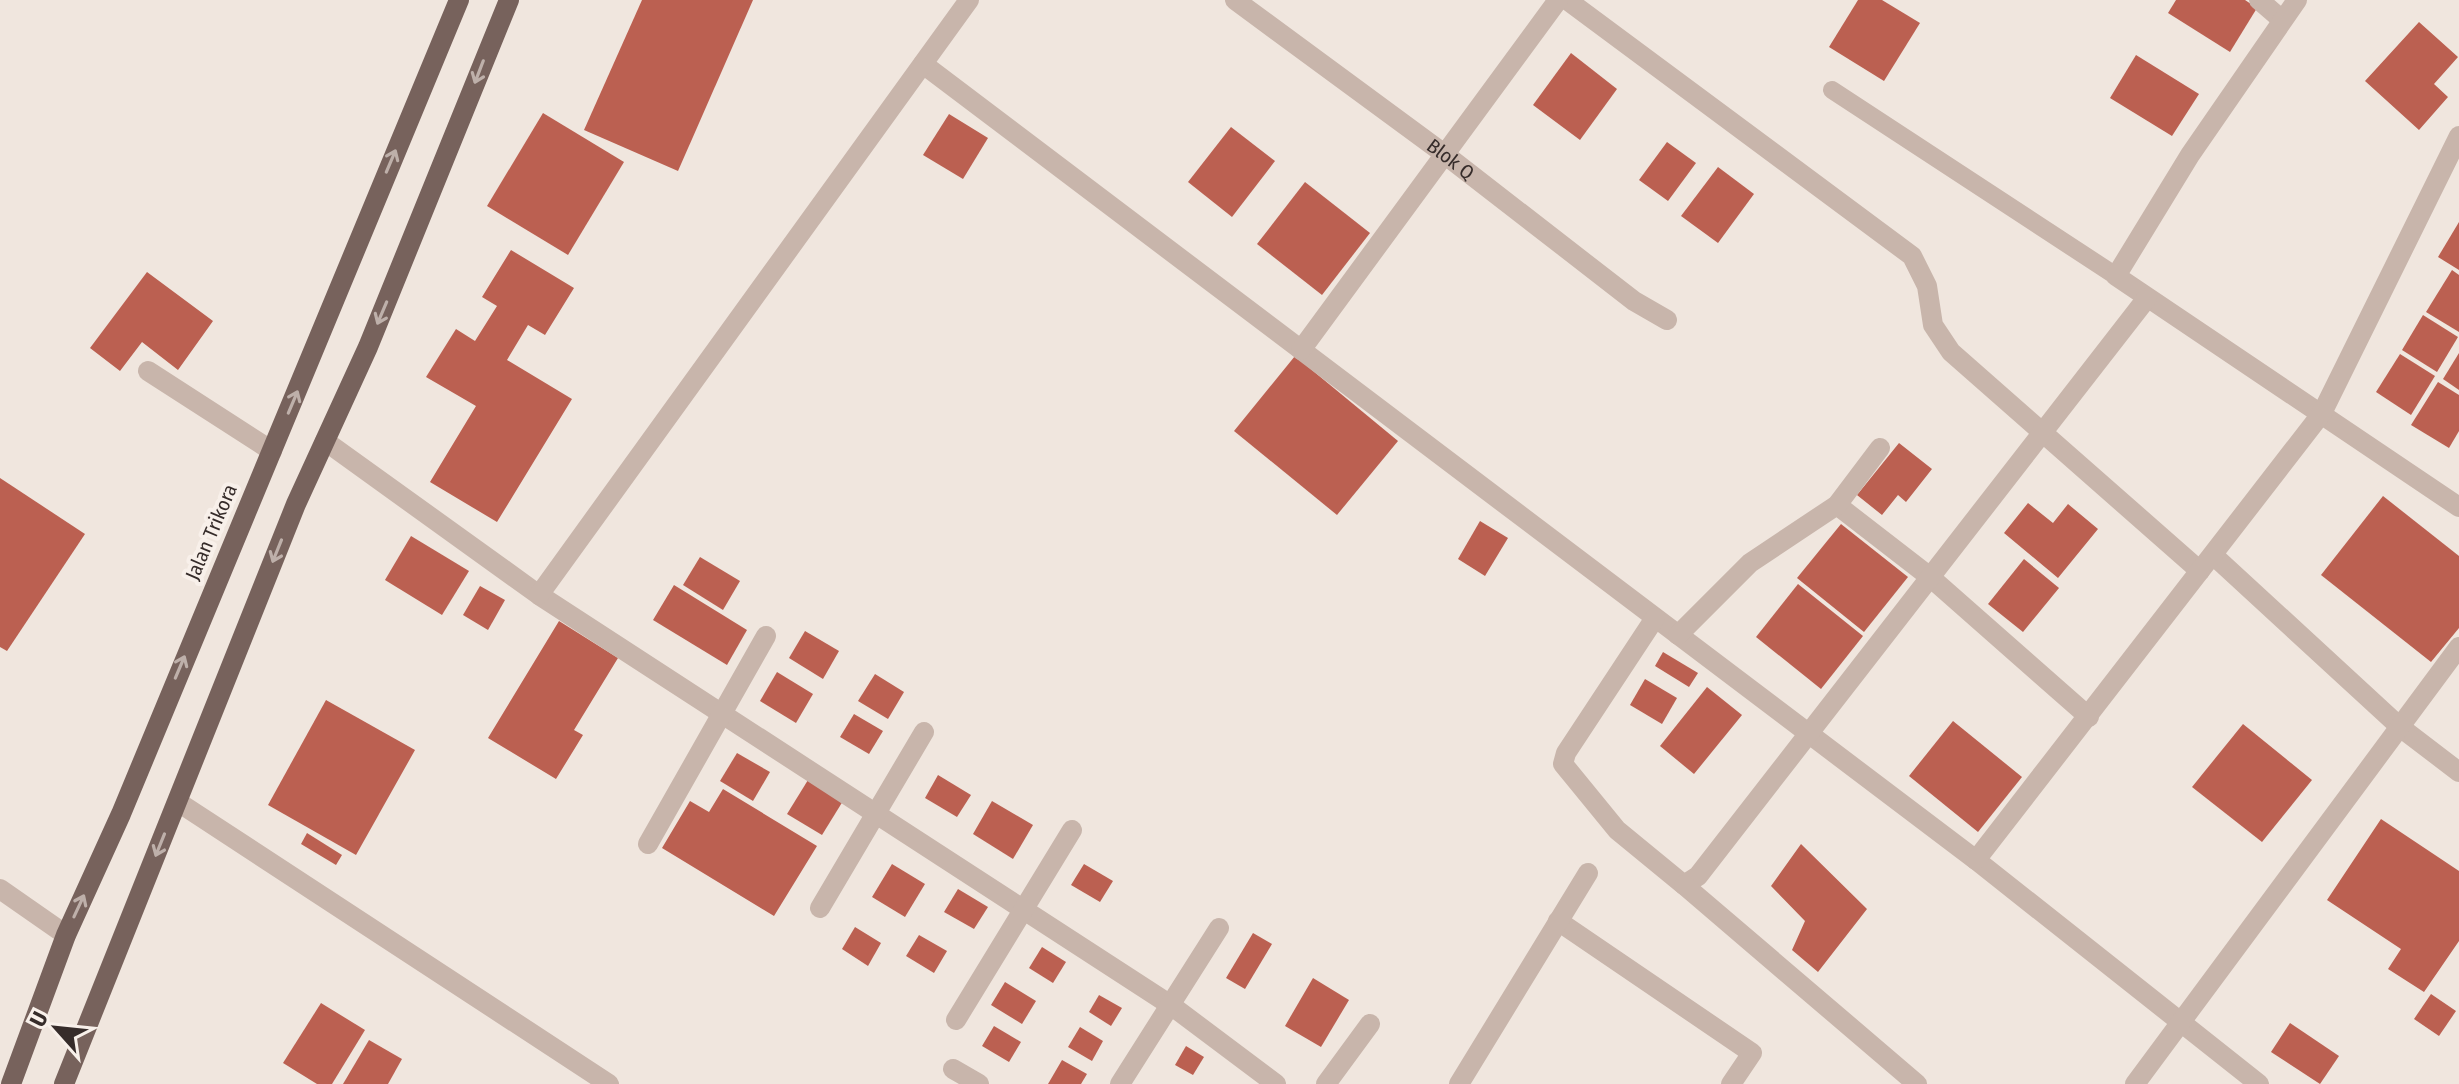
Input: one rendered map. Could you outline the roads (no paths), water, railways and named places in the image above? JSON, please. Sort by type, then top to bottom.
[{"type":"main road","name":"Jalan Trikora","points":[[11,1084],[66,935],[121,814],[459,0]]},
{"type":"main road","points":[[64,1084],[296,504],[431,196],[509,0]]},
{"type":"street","points":[[539,595],[969,0]]},
{"type":"street","name":"Blok Q","points":[[1235,0],[1443,153],[1634,301],[1667,320]]},
{"type":"street","points":[[1301,350],[1558,0]]},
{"type":"street","points":[[1567,0],[1912,256],[1927,286],[1933,325],[1951,352],[2400,727],[2459,772]]},
{"type":"street","points":[[2259,0],[2281,19]]},
{"type":"street","points":[[2297,0],[2190,155],[2116,276],[2459,507]]},
{"type":"street","points":[[923,64],[1976,860],[2180,1025],[2259,1084]]},
{"type":"street","points":[[1976,860],[2322,413],[2459,136]]},
{"type":"street","points":[[1684,885],[1698,876],[2147,298]]},
{"type":"street","points":[[148,371],[272,451]]},
{"type":"street","points":[[325,441],[539,595],[1172,1006],[1276,1084]]},
{"type":"street","points":[[1678,635],[1750,563],[1837,505],[1880,448]]},
{"type":"street","points":[[1837,505],[1930,577],[2089,717]]},
{"type":"street","points":[[1655,618],[1566,753],[1563,764],[1617,830],[1917,1084]]},
{"type":"street","points":[[648,844],[766,636]]},
{"type":"street","points":[[2135,1084],[2459,647]]},
{"type":"street","points":[[820,908],[878,815],[924,732]]},
{"type":"street","points":[[178,802],[609,1084]]},
{"type":"street","points":[[956,1020],[1072,830]]},
{"type":"street","points":[[1459,1084],[1588,873]]},
{"type":"street","points":[[0,889],[66,935]]},
{"type":"street","points":[[1558,921],[1752,1053],[1731,1084]]},
{"type":"street","points":[[1120,1084],[1219,928]]},
{"type":"street","points":[[1326,1084],[1370,1024]]},
{"type":"street","points":[[953,1069],[979,1084]]},
{"type":"lane","points":[[1832,90],[2116,276]]}]
